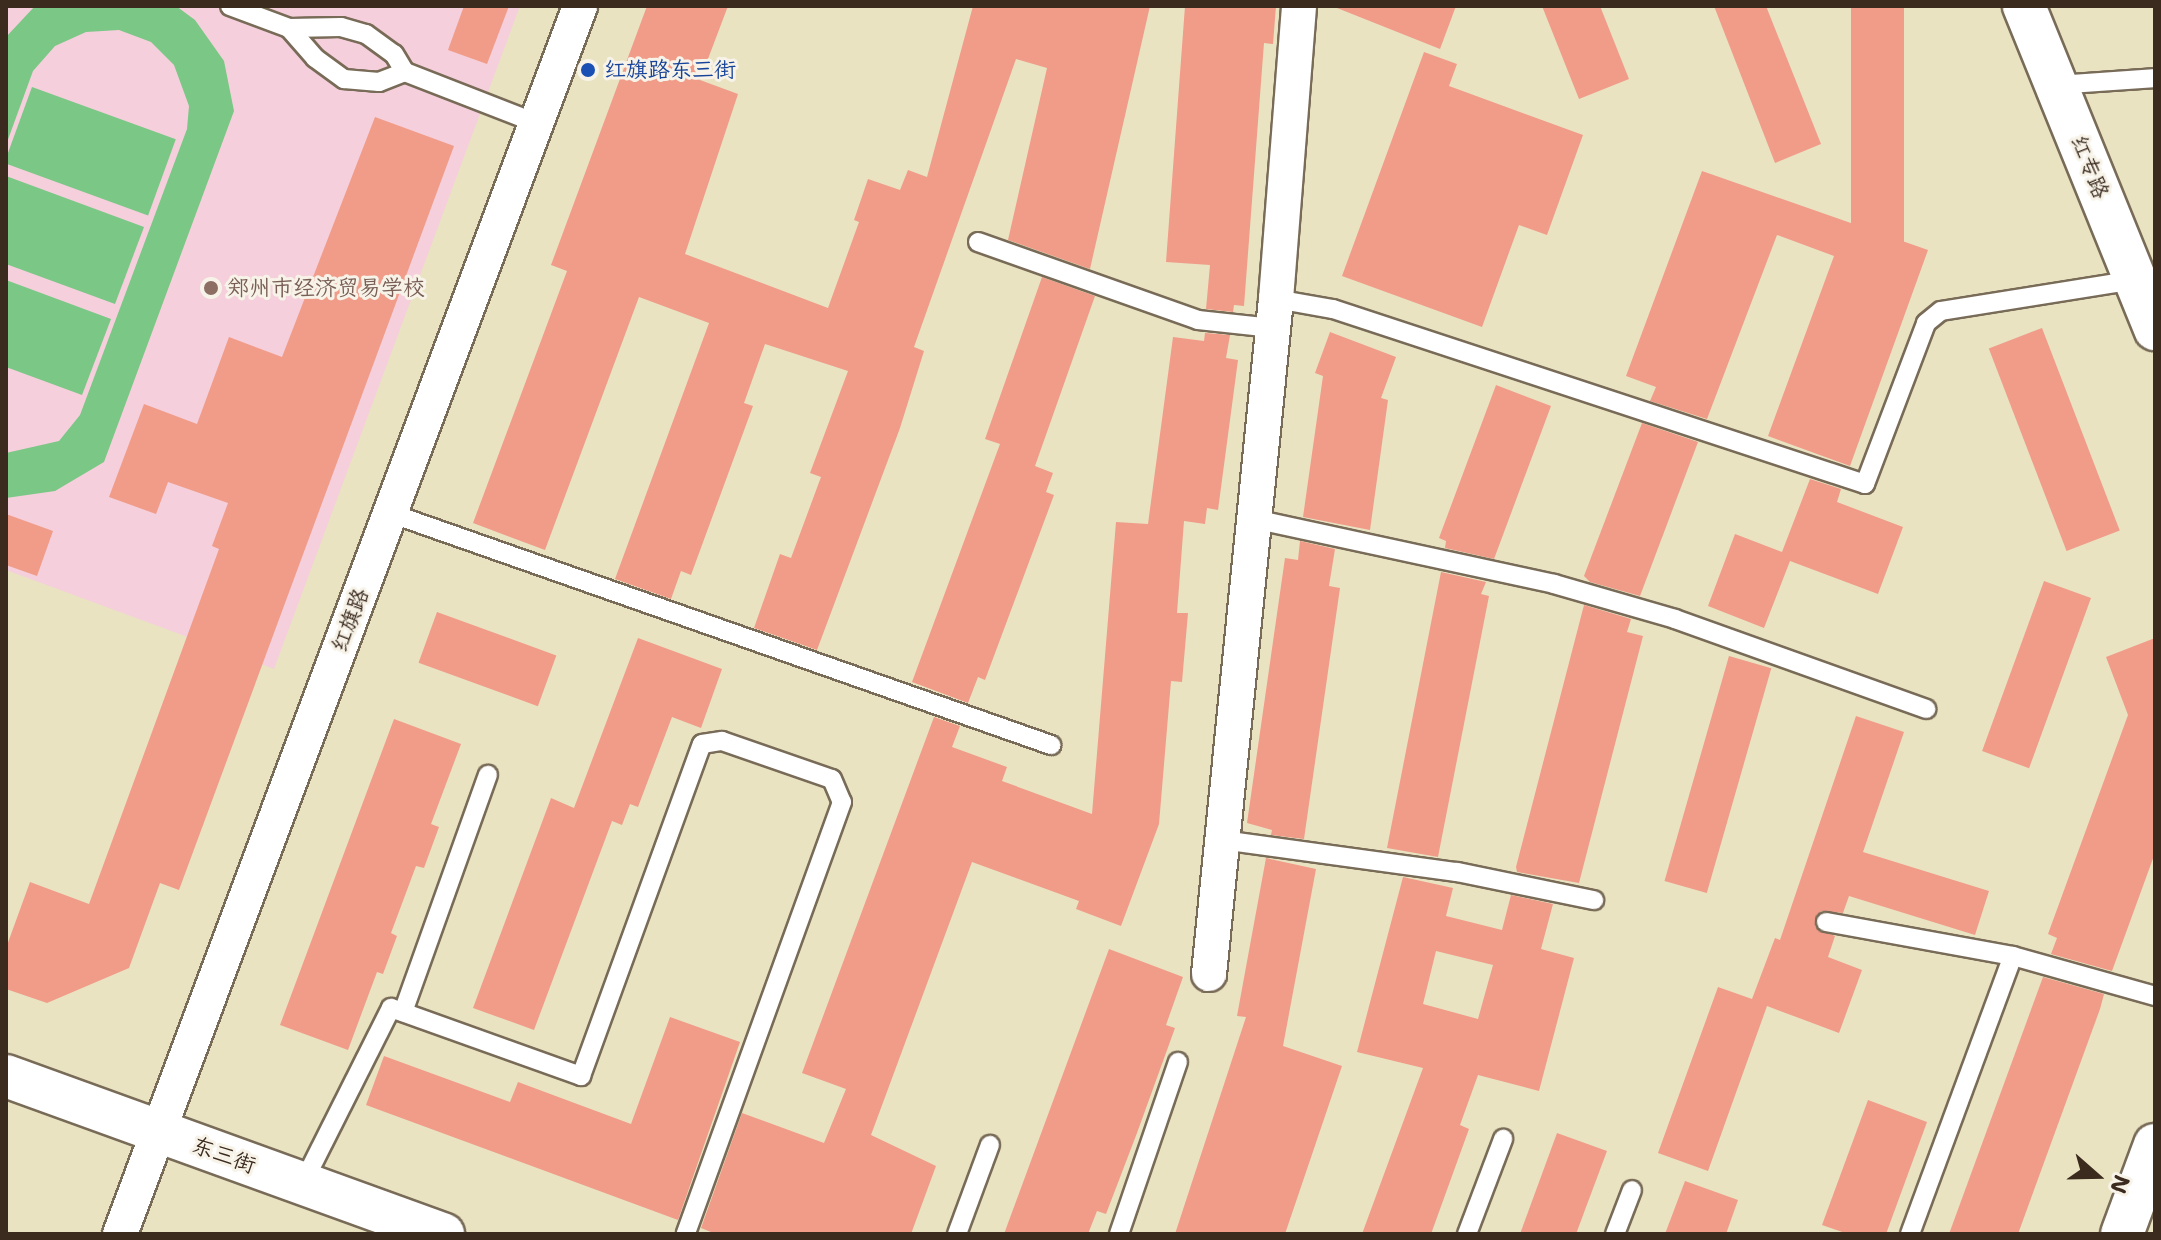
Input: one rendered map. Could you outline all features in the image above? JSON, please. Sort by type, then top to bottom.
[{"type":"street","name":"红旗路","points":[[120,1234],[580,6]]},
{"type":"street","points":[[1209,974],[1275,314],[1299,6]]},
{"type":"street","name":"红专路","points":[[2024,6],[2155,329]]},
{"type":"street","name":"东三街","points":[[6,1076],[443,1234]]},
{"type":"street","points":[[2122,1234],[2155,1145]]},
{"type":"lane","points":[[230,6],[289,28],[341,27],[366,34],[394,54],[405,72],[536,123]]},
{"type":"lane","points":[[289,28],[315,58],[344,79],[379,82],[405,72]]},
{"type":"lane","points":[[2056,85],[2155,78]]},
{"type":"lane","points":[[978,242],[1198,320],[1333,309],[1865,484],[1926,323],[1941,311],[2135,280]]},
{"type":"lane","points":[[390,513],[1051,745]]},
{"type":"lane","points":[[1254,519],[1554,584],[1675,619],[1926,709]]},
{"type":"lane","points":[[303,1183],[391,1008],[581,1076],[702,744],[722,741],[832,779],[842,802],[686,1234]]},
{"type":"lane","points":[[403,1012],[488,775]]},
{"type":"lane","points":[[1222,840],[1457,872],[1594,900]]},
{"type":"lane","points":[[1826,922],[2013,956],[2155,996]]},
{"type":"lane","points":[[1910,1234],[2013,956]]},
{"type":"lane","points":[[1119,1234],[1178,1062]]},
{"type":"lane","points":[[1467,1234],[1503,1139]]},
{"type":"lane","points":[[957,1234],[990,1145]]},
{"type":"lane","points":[[1615,1234],[1632,1190]]},
{"type":"shaded area","name":"郑州市经济贸易学校","points":[[6,6],[520,6],[274,669],[6,570]]},
{"type":"green space","points":[[35,6],[176,6],[195,20],[224,61],[234,111],[104,462],[55,491],[6,498],[6,453],[59,441],[80,415],[187,129],[189,106],[174,65],[151,42],[119,30],[86,32],[55,46],[33,71],[6,145],[6,37]]},
{"type":"green space","points":[[32,87],[176,139],[148,215],[6,164]]},
{"type":"green space","points":[[6,176],[144,227],[115,304],[6,264]]},
{"type":"green space","points":[[6,280],[111,319],[82,395],[6,367]]},
{"type":"building","points":[[464,6],[509,6],[487,64],[448,50]]},
{"type":"building","points":[[647,6],[728,6],[700,80],[738,94],[685,254],[828,308],[859,222],[854,220],[868,179],[900,190],[908,170],[927,177],[973,6],[1150,6],[1090,269],[1008,240],[1047,68],[1016,59],[914,347],[924,351],[900,428],[817,650],[754,628],[780,554],[791,558],[821,477],[810,473],[848,371],[765,344],[744,403],[753,406],[691,575],[681,571],[671,599],[615,579],[709,323],[639,297],[545,550],[473,523],[567,271],[551,265]]},
{"type":"building","points":[[1185,6],[1276,6],[1273,44],[1264,43],[1244,306],[1234,305],[1233,312],[1206,309],[1210,265],[1166,262]]},
{"type":"building","points":[[1332,6],[1456,6],[1440,49]]},
{"type":"building","points":[[1542,6],[1600,6],[1629,79],[1579,99]]},
{"type":"building","points":[[1714,6],[1766,6],[1821,144],[1775,163]]},
{"type":"building","points":[[1851,6],[1904,6],[1904,248],[1851,248]]},
{"type":"building","points":[[1424,52],[1457,64],[1449,86],[1583,135],[1547,235],[1519,225],[1482,327],[1342,276]]},
{"type":"building","points":[[375,117],[454,146],[179,890],[160,883],[129,968],[47,1003],[6,989],[6,948],[30,882],[89,904],[219,549],[212,546],[228,503],[168,482],[156,514],[109,497],[144,404],[197,424],[229,337],[282,357]]},
{"type":"building","points":[[1702,171],[1928,250],[1850,466],[1768,436],[1834,256],[1777,235],[1707,419],[1650,401],[1656,387],[1626,376]]},
{"type":"building","points":[[1042,277],[1095,296],[1035,466],[1053,473],[1046,492],[1054,495],[985,680],[978,677],[968,703],[912,682],[1000,444],[985,439]]},
{"type":"building","points":[[2042,328],[2120,531],[2067,551],[1989,348]]},
{"type":"building","points":[[1330,332],[1396,357],[1381,398],[1388,400],[1370,530],[1303,517],[1323,376],[1315,373]]},
{"type":"building","points":[[1205,333],[1230,335],[1226,358],[1238,360],[1218,510],[1207,508],[1205,524],[1184,521],[1177,613],[1188,613],[1182,682],[1171,681],[1159,824],[1121,926],[1076,909],[1079,901],[972,862],[871,1135],[936,1166],[911,1234],[716,1234],[701,1228],[742,1113],[824,1143],[846,1089],[802,1073],[934,717],[960,726],[952,747],[1007,767],[1002,781],[1092,814],[1116,522],[1148,524],[1173,337],[1204,341]]},
{"type":"building","points":[[1496,385],[1551,406],[1494,559],[1445,548],[1446,541],[1439,538]]},
{"type":"building","points":[[1642,423],[1698,442],[1640,596],[1590,582],[1584,576]]},
{"type":"building","points":[[1810,479],[1841,489],[1837,502],[1903,527],[1878,594],[1790,561],[1764,628],[1708,606],[1735,534],[1782,552]]},
{"type":"building","points":[[6,514],[53,531],[37,576],[6,565]]},
{"type":"building","points":[[1300,541],[1335,549],[1329,586],[1340,588],[1304,839],[1271,835],[1272,830],[1247,823],[1285,558],[1298,560]]},
{"type":"building","points":[[1441,572],[1486,582],[1481,594],[1489,596],[1438,857],[1387,848]]},
{"type":"building","points":[[2044,581],[2091,598],[2029,768],[1982,751]]},
{"type":"building","points":[[1584,605],[1631,619],[1627,632],[1643,636],[1579,883],[1517,872],[1516,867]]},
{"type":"building","points":[[437,612],[556,655],[538,706],[419,663]]},
{"type":"building","points":[[638,638],[722,669],[701,728],[672,717],[638,807],[630,804],[622,825],[612,821],[534,1030],[473,1008],[551,798],[574,808]]},
{"type":"building","points":[[2155,638],[2155,853],[2112,971],[2051,954],[2057,938],[2048,934],[2128,715],[2106,657]]},
{"type":"building","points":[[1729,656],[1771,668],[1707,893],[1665,881]]},
{"type":"building","points":[[1856,716],[1904,732],[1863,852],[1989,891],[1975,935],[1849,896],[1843,913],[1821,911],[1815,927],[1835,936],[1828,957],[1862,970],[1839,1033],[1767,1006],[1708,1171],[1658,1153],[1718,987],[1752,999],[1775,938],[1780,940]]},
{"type":"building","points":[[394,719],[461,744],[431,824],[439,827],[424,868],[416,866],[391,933],[397,936],[383,974],[377,972],[348,1050],[280,1025]]},
{"type":"building","points":[[1266,858],[1316,869],[1283,1046],[1342,1066],[1285,1234],[1175,1234],[1246,1017],[1237,1016]]},
{"type":"building","points":[[1403,877],[1453,888],[1446,916],[1502,930],[1511,895],[1553,904],[1541,949],[1574,958],[1539,1091],[1478,1075],[1460,1125],[1469,1129],[1431,1234],[1362,1234],[1423,1068],[1357,1052]],"holes":[[[1436,951],[1493,965],[1478,1019],[1423,1004]]]},
{"type":"building","points":[[1109,949],[1183,977],[1166,1025],[1175,1028],[1137,1133],[1106,1214],[1097,1211],[1088,1234],[1004,1234]]},
{"type":"building","points":[[2043,977],[2104,994],[2018,1234],[1949,1234]]},
{"type":"building","points":[[670,1017],[740,1042],[678,1220],[366,1105],[384,1056],[510,1102],[518,1082],[631,1124]]},
{"type":"building","points":[[1868,1100],[1927,1122],[1886,1234],[1848,1234],[1822,1225]]},
{"type":"building","points":[[1557,1133],[1607,1151],[1576,1234],[1520,1234]]},
{"type":"building","points":[[1685,1181],[1738,1200],[1726,1234],[1665,1234]]},
{"type":"place","name":"红旗路东三街","points":[[588,70]]},
{"type":"place","name":"郑州市经济贸易学校","points":[[211,288]]}]
